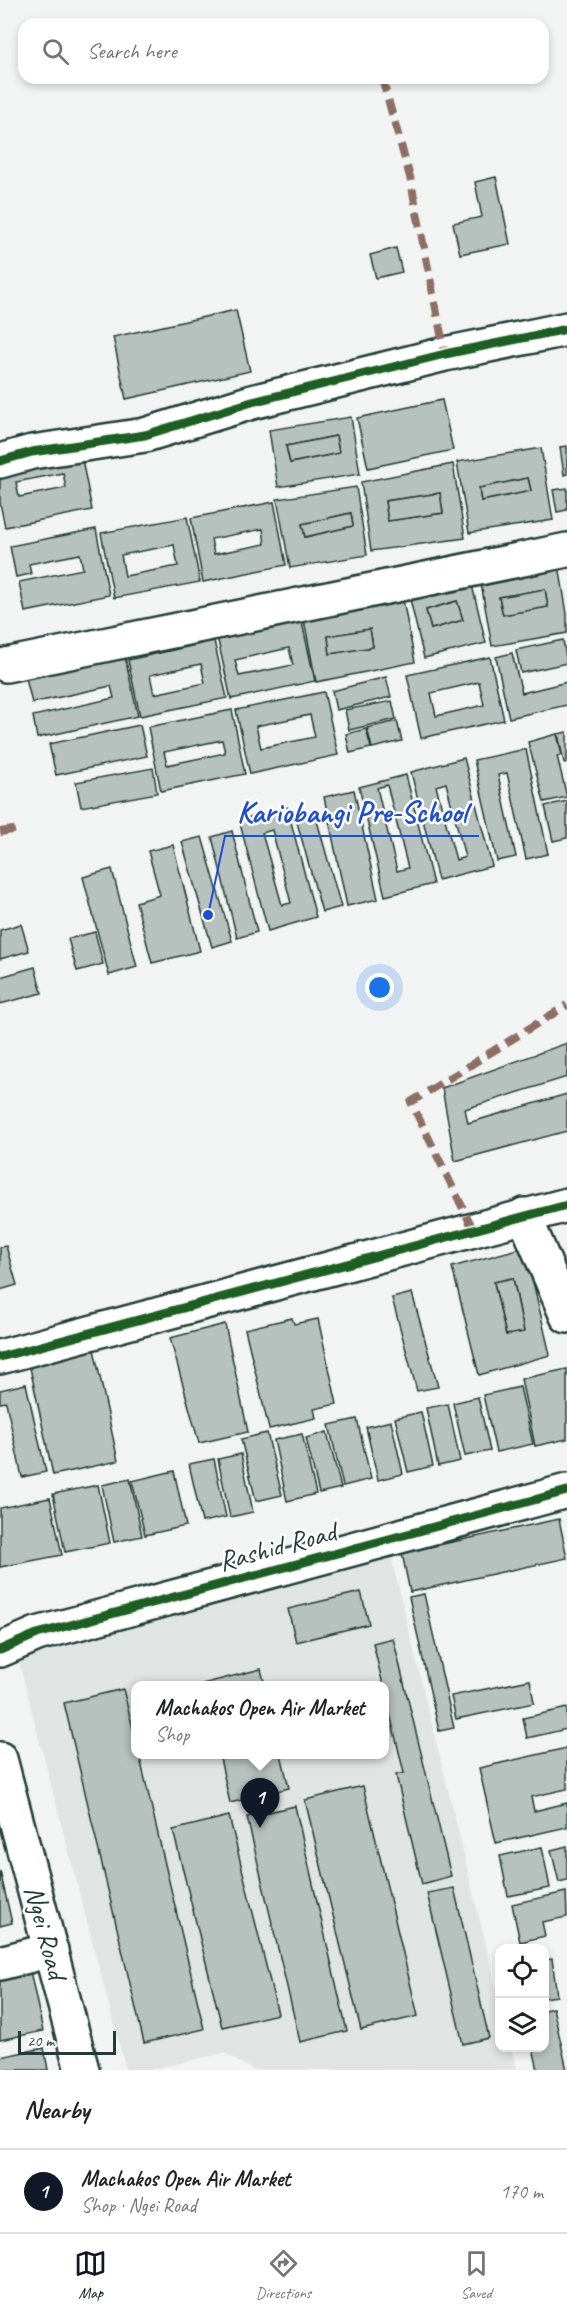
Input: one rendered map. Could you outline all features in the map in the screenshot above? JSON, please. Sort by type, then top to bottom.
[{"type":"street","points":[[0,461],[32,452],[145,435],[252,402],[445,354],[567,329]]},
{"type":"street","points":[[6,665],[567,549]]},
{"type":"street","points":[[0,1357],[567,1205]]},
{"type":"street","points":[[524,1215],[567,1316]]},
{"type":"street","name":"Rashid Road","points":[[0,1650],[37,1634],[567,1491]]},
{"type":"street","name":"Ngei Road","points":[[2,1774],[82,2070]]},
{"type":"street","points":[[0,1964],[51,1950]]},
{"type":"shaded area","points":[[391,1557],[495,1983],[495,2052],[512,2052],[517,2070],[253,2070],[224,2053],[149,2070],[126,2070],[18,1658]]},
{"type":"building","points":[[496,177],[510,244],[460,254],[453,223],[482,217],[475,182]]},
{"type":"building","points":[[396,248],[402,272],[376,278],[370,255]]},
{"type":"building","points":[[236,310],[250,371],[126,399],[113,337]]},
{"type":"building","points":[[442,400],[453,450],[368,468],[357,418]]},
{"type":"building","points":[[351,417],[360,474],[278,487],[269,430]],"holes":[[[336,436],[339,453],[290,463],[286,446]]]},
{"type":"building","points":[[336,436],[339,453],[290,463],[286,446]]},
{"type":"building","points":[[567,446],[567,474],[564,475],[560,447]]},
{"type":"building","points":[[541,448],[553,520],[469,533],[457,462]],"holes":[[[528,478],[531,491],[481,501],[479,488]]]},
{"type":"building","points":[[80,449],[92,510],[5,527],[0,503],[0,464]],"holes":[[[63,473],[66,488],[19,497],[16,482]]]},
{"type":"building","points":[[453,464],[465,538],[371,551],[361,482]],"holes":[[[440,493],[443,513],[388,521],[385,501]]]},
{"type":"building","points":[[528,478],[531,491],[481,501],[479,488]]},
{"type":"building","points":[[356,487],[367,555],[290,568],[277,499]],"holes":[[[351,513],[353,526],[305,537],[302,524]]]},
{"type":"building","points":[[567,488],[567,510],[557,512],[553,490]]},
{"type":"building","points":[[440,493],[443,513],[388,521],[385,501]]},
{"type":"building","points":[[274,502],[286,565],[203,582],[191,518]],"holes":[[[263,529],[265,544],[214,554],[211,539]]]},
{"type":"building","points":[[351,513],[353,526],[305,537],[302,524]]},
{"type":"building","points":[[187,517],[200,582],[114,598],[101,533]],"holes":[[[174,545],[178,566],[125,576],[121,555]]]},
{"type":"building","points":[[96,529],[109,595],[25,612],[19,582],[83,569],[80,554],[29,564],[31,574],[16,577],[10,546]]},
{"type":"building","points":[[559,565],[567,614],[567,633],[492,646],[480,578]],"holes":[[[545,589],[548,607],[503,615],[499,597]]]},
{"type":"building","points":[[471,581],[486,643],[424,658],[409,595]],"holes":[[[457,601],[463,620],[431,629],[426,610]]]},
{"type":"building","points":[[545,589],[548,607],[503,615],[499,597]]},
{"type":"building","points":[[403,600],[415,662],[316,682],[304,620]],"holes":[[[370,629],[373,647],[330,654],[328,636]]]},
{"type":"building","points":[[457,601],[463,620],[431,629],[426,610]]},
{"type":"building","points":[[301,618],[315,681],[231,699],[217,636]],"holes":[[[289,648],[293,665],[239,676],[235,660]]]},
{"type":"building","points":[[370,629],[373,647],[330,654],[328,636]]},
{"type":"building","points":[[563,640],[567,663],[521,673],[516,650]]},
{"type":"building","points":[[214,641],[227,698],[140,716],[128,660]],"holes":[[[201,664],[205,683],[154,694],[150,675]]]},
{"type":"building","points":[[512,653],[522,693],[567,682],[567,705],[509,718],[496,657]]},
{"type":"building","points":[[125,657],[138,716],[37,738],[33,716],[114,698],[111,686],[32,703],[26,678]]},
{"type":"building","points":[[490,657],[504,720],[421,738],[407,675]],"holes":[[[479,682],[484,705],[436,716],[431,693]]]},
{"type":"building","points":[[386,677],[391,697],[336,710],[332,691]]},
{"type":"building","points":[[324,692],[338,755],[250,774],[236,710]],"holes":[[[310,715],[315,737],[261,748],[256,726]]]},
{"type":"building","points":[[392,701],[396,719],[349,730],[345,710]]},
{"type":"building","points":[[232,710],[245,774],[161,791],[148,727]],"holes":[[[222,740],[225,753],[167,765],[164,752]]]},
{"type":"building","points":[[397,721],[402,741],[372,748],[367,728]]},
{"type":"building","points":[[140,725],[147,756],[56,775],[49,744]]},
{"type":"building","points":[[366,729],[371,748],[350,753],[346,734]]},
{"type":"building","points":[[567,732],[567,762],[564,763],[558,734]]},
{"type":"building","points":[[557,734],[562,755],[557,756],[567,797],[544,802],[528,742]]},
{"type":"building","points":[[526,749],[548,854],[526,859],[507,773],[498,775],[516,857],[497,861],[474,760]]},
{"type":"building","points":[[464,758],[492,866],[438,880],[411,772]],"holes":[[[446,783],[465,857],[456,860],[436,786]]]},
{"type":"building","points":[[153,768],[157,793],[81,807],[76,782]]},
{"type":"building","points":[[406,775],[433,884],[385,896],[359,787]],"holes":[[[387,785],[408,868],[397,871],[377,788]]]},
{"type":"building","points":[[354,790],[378,899],[347,906],[324,797]]},
{"type":"building","points":[[567,801],[567,838],[553,841],[545,806]]},
{"type":"building","points":[[287,807],[316,917],[268,931],[239,820]],"holes":[[[272,830],[291,903],[282,905],[262,833]]]},
{"type":"building","points":[[314,810],[341,907],[322,912],[295,815]]},
{"type":"building","points":[[232,831],[257,932],[237,938],[212,837]]},
{"type":"building","points":[[202,837],[232,941],[212,947],[182,842]]},
{"type":"building","points":[[173,845],[200,951],[152,963],[136,902],[160,895],[148,851]]},
{"type":"building","points":[[112,869],[137,967],[109,975],[83,877]]},
{"type":"building","points":[[21,924],[29,951],[0,959],[0,930]]},
{"type":"building","points":[[95,932],[103,964],[77,971],[68,939]]},
{"type":"building","points":[[35,967],[42,993],[0,1004],[0,977]]},
{"type":"building","points":[[567,1043],[567,1077],[465,1109],[468,1123],[567,1094],[567,1131],[455,1161],[442,1088]]},
{"type":"building","points":[[6,1246],[17,1285],[0,1290],[0,1247]]},
{"type":"building","points":[[525,1247],[550,1355],[479,1375],[452,1267]],"holes":[[[513,1278],[524,1332],[506,1335],[494,1282]]]},
{"type":"building","points":[[513,1278],[524,1332],[506,1335],[494,1282]]},
{"type":"building","points":[[412,1293],[438,1387],[417,1391],[392,1298]]},
{"type":"building","points":[[292,1318],[294,1324],[318,1319],[337,1404],[314,1409],[316,1418],[269,1429],[245,1329]]},
{"type":"building","points":[[225,1324],[248,1432],[199,1443],[170,1338]]},
{"type":"building","points":[[94,1349],[118,1461],[53,1475],[29,1363]]},
{"type":"building","points":[[567,1369],[567,1439],[535,1446],[521,1379]]},
{"type":"building","points":[[26,1384],[46,1472],[22,1477],[6,1402],[0,1403],[0,1390]]},
{"type":"building","points":[[520,1387],[533,1444],[496,1452],[483,1395]]},
{"type":"building","points":[[478,1397],[490,1451],[465,1456],[453,1403]]},
{"type":"building","points":[[448,1404],[460,1461],[438,1466],[426,1408]]},
{"type":"building","points":[[421,1412],[433,1466],[408,1472],[395,1418]]},
{"type":"building","points":[[357,1419],[371,1479],[343,1486],[329,1425]]},
{"type":"building","points":[[391,1421],[403,1474],[378,1480],[366,1427]]},
{"type":"building","points":[[327,1432],[341,1488],[319,1493],[306,1438]]},
{"type":"building","points":[[267,1433],[282,1495],[256,1501],[241,1439]]},
{"type":"building","points":[[302,1434],[316,1494],[287,1501],[274,1440]]},
{"type":"building","points":[[241,1454],[253,1512],[230,1517],[218,1459]]},
{"type":"building","points":[[214,1459],[226,1517],[202,1522],[189,1464]]},
{"type":"building","points":[[174,1471],[186,1526],[145,1535],[132,1481]]},
{"type":"building","points":[[130,1479],[142,1536],[114,1542],[102,1485]]},
{"type":"building","points":[[98,1485],[110,1543],[65,1552],[53,1494]]},
{"type":"building","points":[[50,1498],[62,1555],[0,1567],[0,1508]]},
{"type":"building","points":[[559,1519],[567,1558],[410,1592],[402,1553]]},
{"type":"building","points":[[361,1592],[369,1624],[296,1642],[288,1609]]},
{"type":"building","points":[[424,1594],[454,1728],[439,1731],[409,1597]]},
{"type":"building","points":[[393,1638],[451,1876],[422,1884],[396,1775],[404,1773],[389,1710],[389,1681],[382,1681],[373,1643]]},
{"type":"building","points":[[261,1669],[264,1681],[214,1681]]},
{"type":"building","points":[[530,1680],[534,1703],[456,1719],[451,1696]]},
{"type":"building","points":[[123,1689],[131,1720],[131,1759],[140,1759],[204,2029],[144,2043],[64,1703]]},
{"type":"building","points":[[567,1708],[567,1729],[527,1738],[523,1718]]},
{"type":"building","points":[[567,1748],[567,1789],[531,1797],[534,1811],[567,1803],[567,1827],[496,1843],[479,1768]]},
{"type":"building","points":[[220,1759],[282,1759],[289,1788],[230,1803]]},
{"type":"building","points":[[363,1786],[418,2016],[361,2030],[305,1800]]},
{"type":"building","points":[[295,1806],[347,2031],[300,2042],[247,1817]]},
{"type":"building","points":[[229,1816],[278,2014],[222,2027],[173,1830]]},
{"type":"building","points":[[567,1846],[567,1880],[559,1882],[551,1850]]},
{"type":"building","points":[[542,1847],[550,1888],[508,1896],[500,1856]]},
{"type":"building","points":[[0,1871],[12,1923],[0,1926]]},
{"type":"building","points":[[454,1888],[489,2038],[463,2044],[427,1893]]},
{"type":"building","points":[[566,1892],[567,1917],[542,1922],[545,1936],[520,1942],[512,1904]]},
{"type":"building","points":[[549,1959],[552,1959],[557,1996],[549,1997]]},
{"type":"building","points":[[30,1971],[43,2031],[0,2040],[0,1977]]},
{"type":"building","points":[[553,2008],[567,2070],[538,2070],[534,2052],[549,2052],[549,2009]]},
{"type":"building","points":[[44,2048],[48,2070],[0,2070],[0,2057]]},
{"type":"marked path","points":[[384,84],[410,177],[445,354]]},
{"type":"marked path","points":[[0,832],[19,829]]},
{"type":"marked path","points":[[473,1229],[411,1102],[567,1005]]},
{"type":"cycle path","points":[[0,461],[32,452],[145,435],[252,402],[445,354],[567,329]]},
{"type":"cycle path","points":[[0,1357],[567,1205]]},
{"type":"cycle path","points":[[0,1650],[37,1634],[567,1491]]},
{"type":"place","name":"Kariobangi Pre-School","points":[[208,915]]},
{"type":"place","name":"Machakos Open Air Market","points":[[260,1828]]}]
